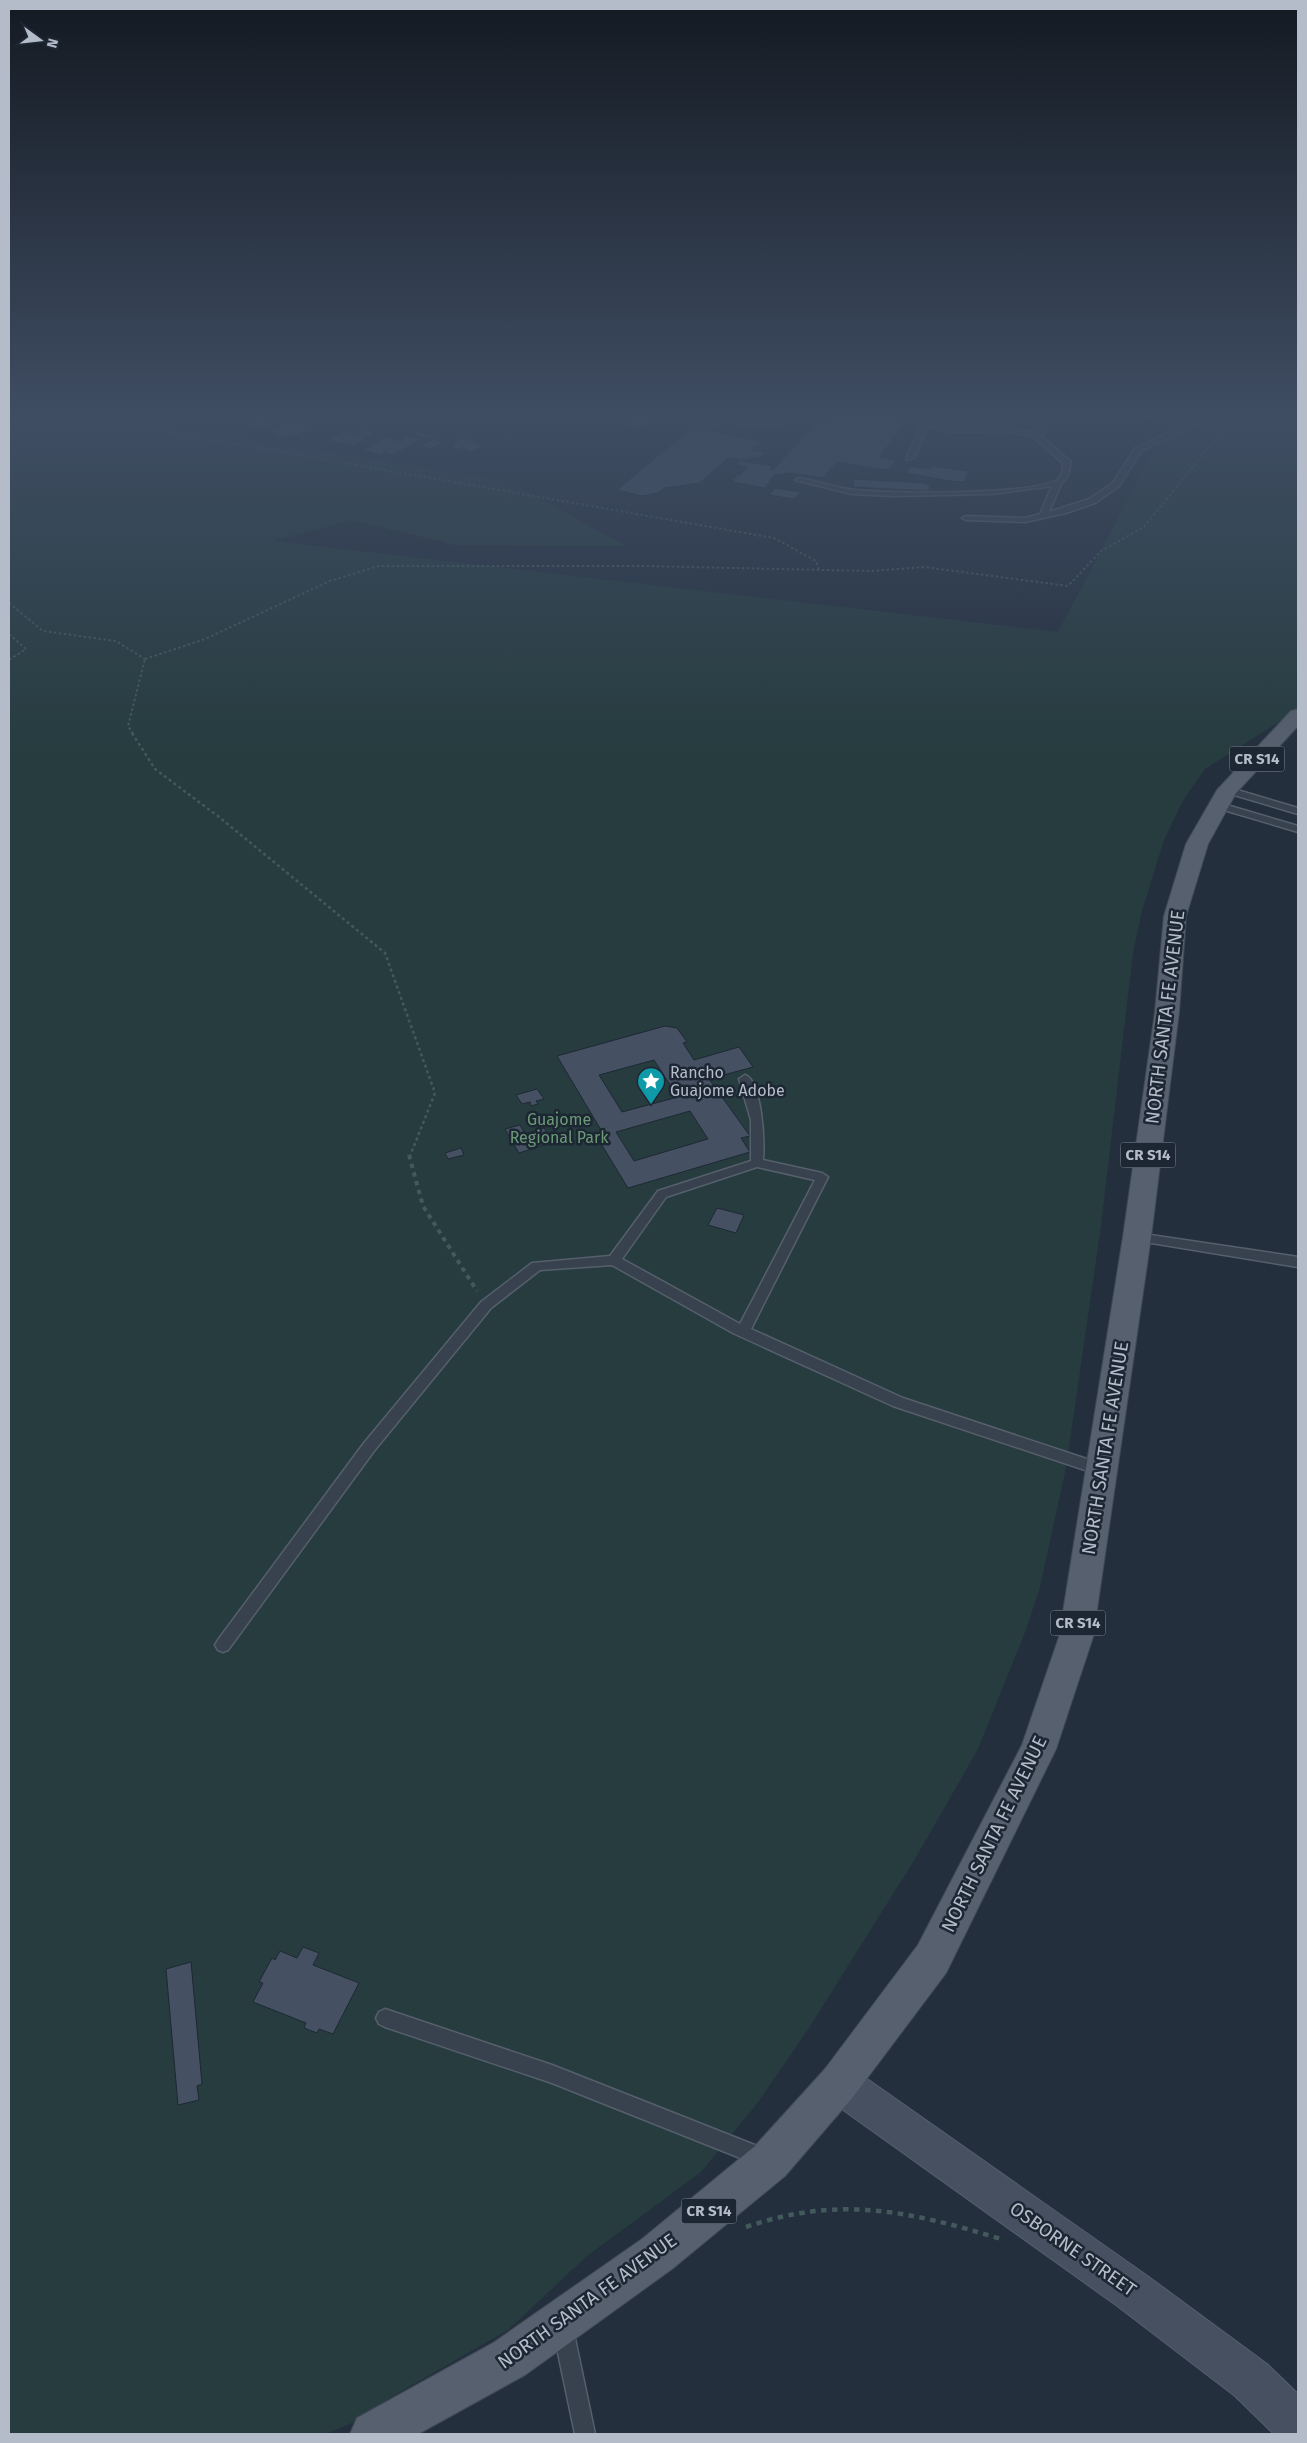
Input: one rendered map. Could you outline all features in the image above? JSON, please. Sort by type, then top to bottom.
[{"type":"main road","name":"NORTH SANTA FE AVENUE","points":[[373,2434],[510,2359],[657,2254],[770,2161],[839,2083],[932,1959],[1038,1749],[1076,1637],[1103,1470],[1137,1237],[1167,1012],[1175,916],[1197,844],[1223,798],[1298,714]]},
{"type":"street","name":"OSBORNE STREET","points":[[839,2083],[1132,2290],[1251,2380],[1298,2426]]},
{"type":"lane","points":[[1223,798],[1298,811]]},
{"type":"lane","points":[[1223,798],[1298,829]]},
{"type":"lane","points":[[746,1079],[754,1106],[760,1138],[757,1163]]},
{"type":"lane","points":[[614,1260],[662,1194],[757,1163],[822,1177],[743,1331]]},
{"type":"lane","points":[[1137,1237],[1298,1262]]},
{"type":"lane","points":[[223,1645],[369,1447],[486,1305],[536,1266],[614,1260],[743,1331],[898,1402],[1103,1470]]},
{"type":"lane","points":[[386,2018],[552,2074],[770,2161]]},
{"type":"lane","points":[[562,2322],[586,2434]]},
{"type":"path","points":[[711,527],[774,538],[816,561],[819,570]]},
{"type":"path","points":[[145,660],[205,639],[330,581],[379,566],[644,566],[871,571],[924,567],[1068,586],[1101,551],[1144,527]]},
{"type":"path","points":[[9,603],[43,631],[116,641],[145,660]]},
{"type":"path","points":[[9,634],[26,649],[9,660]]},
{"type":"path","points":[[145,660],[128,726],[155,769],[219,817],[385,953],[435,1093],[409,1154],[423,1206],[486,1305]]},
{"type":"path","points":[[743,2228],[768,2217],[814,2210],[869,2208],[945,2221],[1005,2240]]},
{"type":"green space","name":"Guajome Regional Park","points":[[9,527],[325,527],[274,541],[1058,632],[1113,527],[1298,527],[1298,710],[1205,769],[1184,799],[1164,840],[1142,911],[1133,953],[1101,1226],[1066,1468],[1040,1587],[1024,1635],[978,1749],[915,1859],[809,2028],[759,2101],[701,2172],[587,2256],[508,2330],[393,2396],[354,2422],[326,2434],[9,2434]]},
{"type":"green space","name":"Guajome Regional Park","points":[[380,527],[592,527],[626,546],[455,545]]},
{"type":"building","points":[[665,1026],[677,1028],[687,1042],[683,1043],[694,1060],[739,1047],[753,1067],[709,1079],[750,1136],[741,1138],[750,1152],[628,1188],[597,1137],[604,1135],[557,1056]],"holes":[[[654,1060],[678,1097],[622,1112],[599,1075]],[[690,1111],[708,1139],[634,1161],[616,1132]]]},
{"type":"building","points":[[537,1089],[544,1099],[536,1101],[538,1104],[531,1106],[530,1102],[522,1104],[516,1095]]},
{"type":"building","points":[[520,1125],[525,1134],[544,1128],[553,1142],[519,1153],[505,1129]]},
{"type":"building","points":[[461,1148],[464,1155],[448,1159],[445,1153]]},
{"type":"building","points":[[717,1208],[744,1215],[736,1233],[708,1225]]},
{"type":"building","points":[[303,1947],[319,1953],[313,1965],[359,1983],[333,2034],[319,2029],[317,2033],[304,2028],[306,2023],[253,2002],[263,1983],[259,1982],[272,1958],[275,1960],[280,1951],[297,1958]]},
{"type":"building","points":[[191,1962],[202,2084],[197,2086],[199,2100],[178,2105],[166,1969]]},
{"type":"place","name":"Rancho Guajome Adobe","points":[[651,1105]]}]
